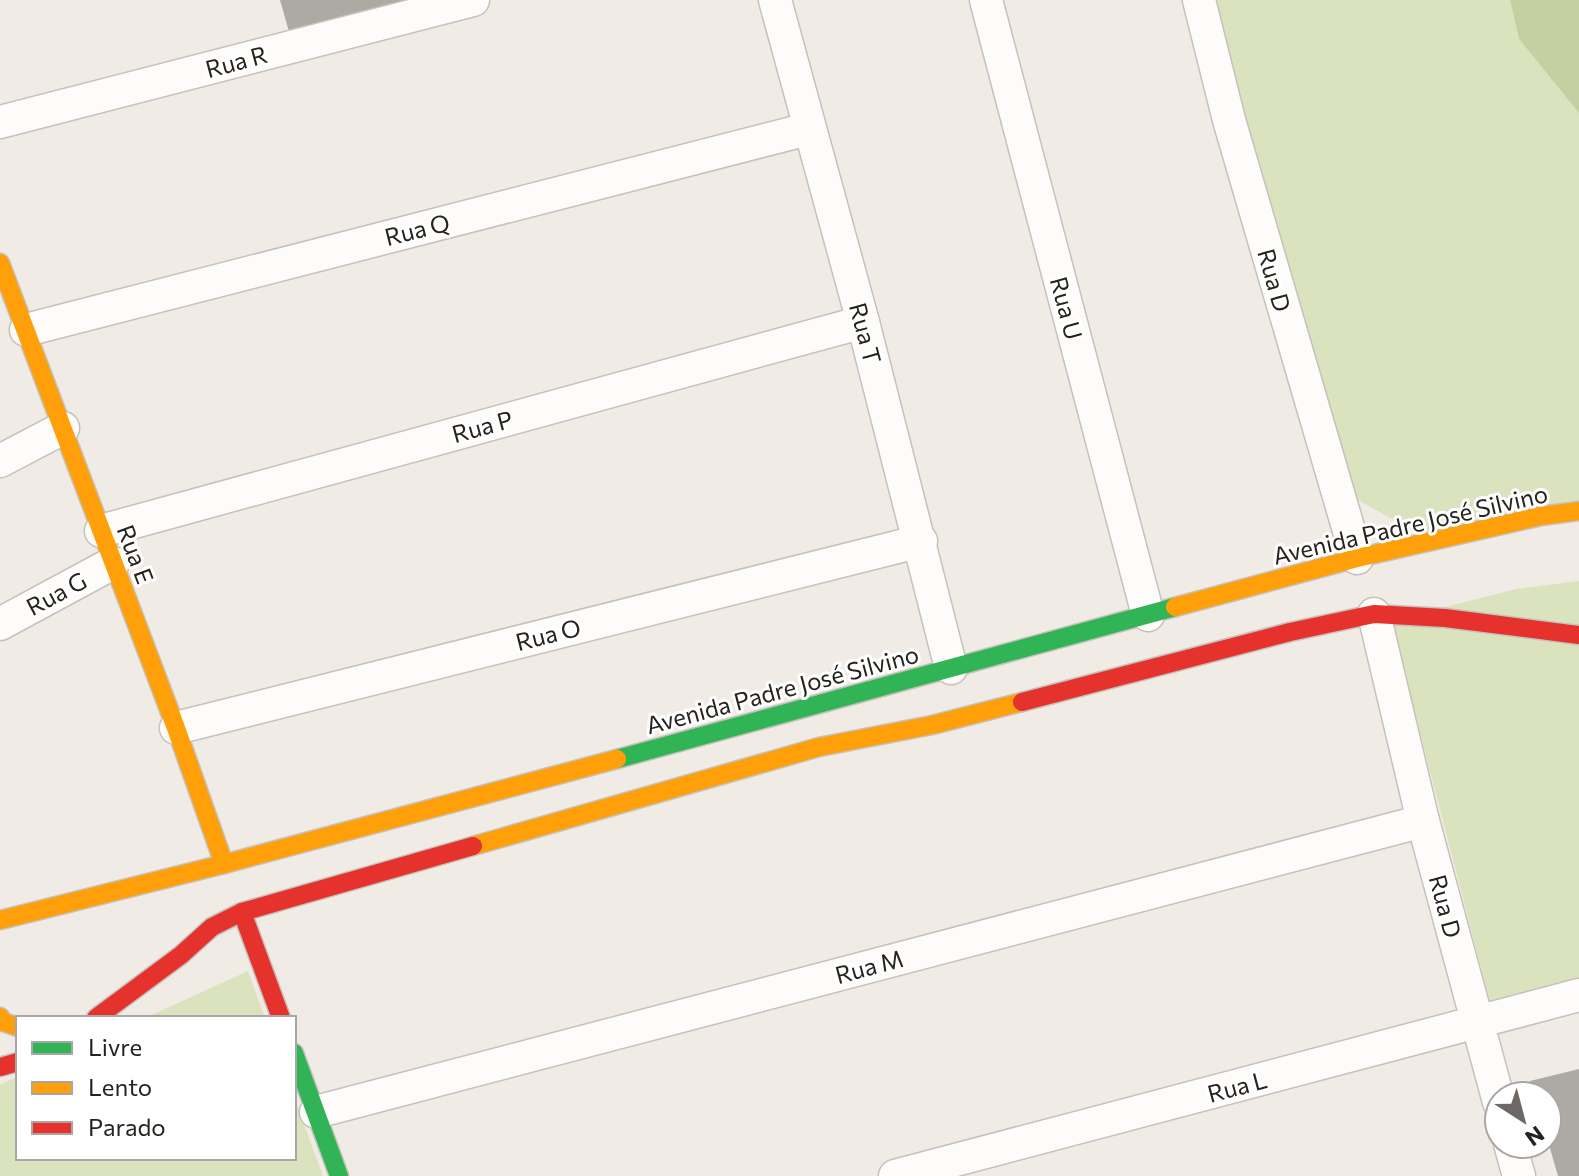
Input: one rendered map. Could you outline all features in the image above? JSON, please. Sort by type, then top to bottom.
[{"type":"main road","name":"Rua E","points":[[0,263],[176,728],[224,864]]},
{"type":"main road","name":"Avenida Padre José Silvino","points":[[0,920],[224,864],[1357,558],[1541,516],[1579,511]]},
{"type":"main road","points":[[99,1016],[181,955],[212,927],[242,912],[819,747],[932,725],[1290,632],[1374,614],[1445,618],[1579,635]]},
{"type":"main road","points":[[242,912],[280,1016]]},
{"type":"main road","points":[[0,938],[28,913]]},
{"type":"main road","points":[[296,1058],[339,1176]]},
{"type":"street","name":"Rua R","points":[[0,122],[473,0]]},
{"type":"street","name":"Rua T","points":[[775,0],[921,541],[951,668]]},
{"type":"street","name":"Rua U","points":[[986,0],[1148,615]]},
{"type":"street","name":"Rua D","points":[[1199,0],[1233,135],[1357,558]]},
{"type":"street","name":"Rua Q","points":[[26,330],[808,129]]},
{"type":"street","name":"Rua P","points":[[101,531],[863,322]]},
{"type":"street","points":[[0,461],[63,428]]},
{"type":"street","name":"Rua O","points":[[176,728],[921,541]]},
{"type":"street","name":"Rua G","points":[[0,624],[113,563]]},
{"type":"street","name":"Rua D","points":[[1374,614],[1423,821],[1493,1080]]},
{"type":"street","name":"Rua M","points":[[316,1112],[1423,821]]},
{"type":"street","name":"Rua L","points":[[895,1176],[1579,995]]},
{"type":"green space","points":[[1214,0],[1510,0],[1519,39],[1579,113],[1579,513],[1418,533],[1354,498]]},
{"type":"green space","points":[[1510,0],[1579,0],[1579,113],[1519,39]]},
{"type":"green space","points":[[1579,581],[1579,984],[1491,1006],[1391,621],[1516,589]]},
{"type":"green space","points":[[248,971],[264,1016],[149,1016]]},
{"type":"green space","points":[[16,1077],[16,1160],[296,1160],[296,1102],[323,1176],[0,1176],[0,1085]]},
{"type":"building","points":[[280,0],[409,0],[290,35]]},
{"type":"building","points":[[1579,1069],[1579,1176],[1558,1176],[1553,1160],[1563,1160],[1563,1080],[1534,1080]]},
{"type":"traffic: fast","points":[[617,759],[1175,607]]},
{"type":"traffic: fast","points":[[296,1058],[339,1176]]},
{"type":"traffic: slow","points":[[0,263],[176,728],[224,864]]},
{"type":"traffic: slow","points":[[1175,607],[1357,558],[1541,516],[1579,511]]},
{"type":"traffic: slow","points":[[473,846],[819,747],[932,725],[1022,702]]},
{"type":"traffic: slow","points":[[0,920],[617,759]]},
{"type":"traffic: slow","points":[[0,1017],[3,1022],[16,1026]]},
{"type":"traffic: jam","points":[[1022,702],[1290,632],[1374,614],[1445,618],[1579,635]]},
{"type":"traffic: jam","points":[[99,1016],[181,955],[212,927],[242,912],[473,846]]},
{"type":"traffic: jam","points":[[242,912],[280,1016]]},
{"type":"traffic: jam","points":[[0,1067],[16,1063]]}]
